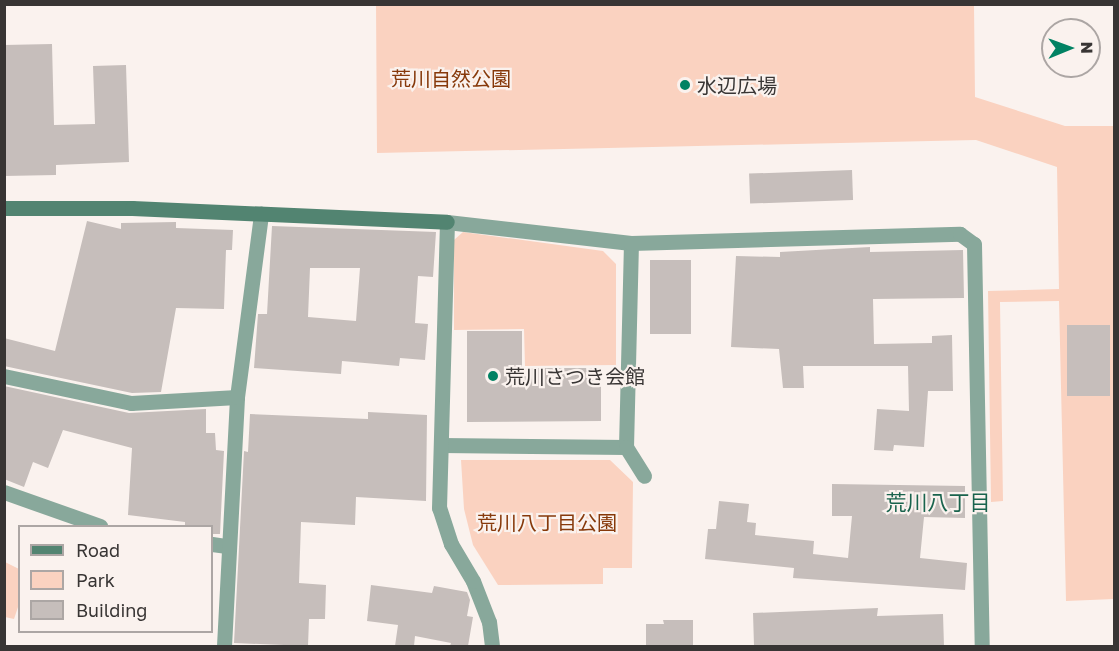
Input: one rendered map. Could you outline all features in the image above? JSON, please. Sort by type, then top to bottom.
[{"type":"street","points":[[4,207],[447,222],[631,243],[960,234],[974,244],[982,646]]},
{"type":"street","points":[[224,646],[219,545],[261,214]]},
{"type":"street","points":[[447,222],[439,508],[451,544],[473,581],[489,622],[492,646]]},
{"type":"street","points":[[631,243],[626,447],[644,476]]},
{"type":"street","points":[[4,375],[131,403],[237,397]]},
{"type":"street","points":[[441,446],[626,447]]},
{"type":"street","points":[[4,492],[97,525]]},
{"type":"green space","name":"荒川自然公園","points":[[376,5],[974,5],[975,97],[1065,126],[1114,126],[1114,599],[1066,601],[1059,301],[1000,302],[1003,501],[991,502],[988,291],[1059,289],[1057,167],[976,140],[377,153]]},
{"type":"green space","points":[[463,232],[603,251],[616,264],[616,365],[525,366],[524,329],[454,330],[454,240]]},
{"type":"green space","name":"荒川八丁目公園","points":[[461,460],[610,460],[633,482],[632,568],[603,568],[603,584],[498,585],[473,545],[464,509]]},
{"type":"green space","points":[[5,562],[18,568],[18,607],[14,619],[5,617]]},
{"type":"building","points":[[52,44],[54,125],[95,124],[93,66],[126,65],[129,162],[56,165],[56,175],[4,176],[4,45]]},
{"type":"building","points":[[852,170],[853,200],[750,204],[749,174]]},
{"type":"building","points":[[87,221],[121,229],[121,223],[176,222],[176,228],[233,230],[232,250],[226,250],[224,309],[176,308],[161,392],[132,393],[4,366],[4,338],[55,351]]},
{"type":"building","points":[[272,226],[436,232],[433,277],[418,276],[415,323],[428,324],[425,360],[400,358],[399,366],[342,361],[341,374],[254,368],[258,314],[267,314]],"holes":[[[310,268],[360,268],[356,321],[308,317]]]},
{"type":"building","points":[[870,247],[870,252],[963,250],[964,298],[873,299],[874,344],[932,343],[932,336],[952,335],[953,391],[928,391],[924,447],[894,445],[893,451],[874,450],[877,409],[909,411],[908,366],[803,366],[804,388],[783,388],[779,349],[731,347],[736,256],[780,257],[780,252]]},
{"type":"building","points":[[650,260],[691,260],[691,334],[650,334]]},
{"type":"building","points":[[1067,325],[1110,325],[1110,396],[1067,396]]},
{"type":"building","points":[[467,331],[522,331],[522,368],[601,368],[601,421],[467,422]]},
{"type":"building","points":[[4,386],[129,413],[206,409],[206,433],[215,433],[216,450],[224,451],[220,534],[213,534],[213,525],[185,525],[185,522],[128,515],[132,448],[63,430],[48,468],[33,462],[24,487],[4,479]]},
{"type":"building","points":[[368,412],[427,415],[426,501],[356,497],[355,525],[301,522],[299,583],[326,585],[325,619],[309,619],[308,646],[234,643],[244,451],[248,452],[250,414],[368,419]]},
{"type":"building","points":[[832,484],[965,486],[965,518],[924,517],[920,558],[967,563],[965,590],[793,578],[794,568],[705,559],[708,529],[716,529],[719,501],[749,504],[747,522],[756,523],[755,535],[814,541],[813,554],[848,558],[852,516],[832,516]]},
{"type":"building","points":[[371,585],[432,593],[434,586],[467,592],[470,600],[467,616],[473,617],[468,646],[450,646],[451,643],[415,636],[414,646],[395,646],[398,625],[367,621]]},
{"type":"building","points":[[878,608],[877,616],[943,614],[944,646],[754,646],[753,613]]},
{"type":"building","points":[[663,620],[693,620],[693,646],[646,646],[646,624],[664,624]]},
{"type":"place","name":"水辺広場","points":[[685,85]]},
{"type":"place","name":"荒川さつき会館","points":[[493,376]]},
{"type":"district","name":"荒川八丁目","points":[[938,502]]}]
